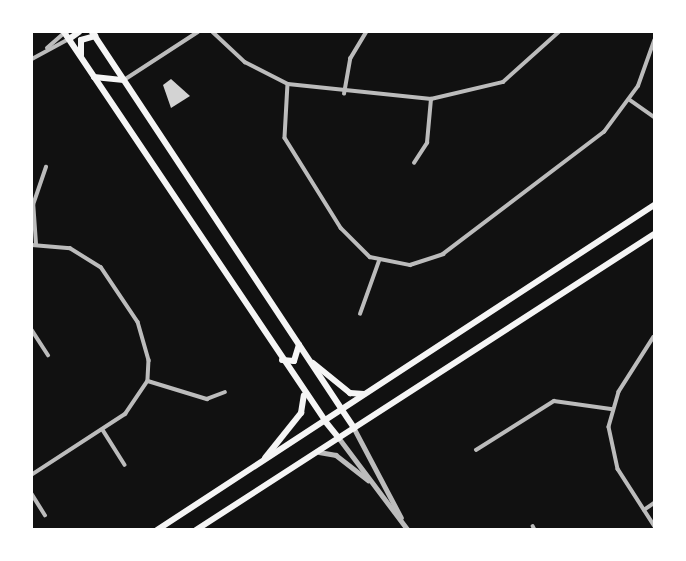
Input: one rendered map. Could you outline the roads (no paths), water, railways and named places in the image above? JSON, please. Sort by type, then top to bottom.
[{"type":"main road","points":[[79,32],[66,34],[303,393],[339,438]]},
{"type":"main road","points":[[81,57],[81,40],[93,34],[354,428]]},
{"type":"main road","points":[[94,77],[124,80]]},
{"type":"main road","points":[[157,530],[654,205]]},
{"type":"main road","points":[[196,530],[654,234]]},
{"type":"main road","points":[[282,360],[294,361],[299,345]]},
{"type":"main road","points":[[306,356],[343,388],[364,394]]},
{"type":"main road","points":[[260,463],[302,413],[303,393]]},
{"type":"street","points":[[124,80],[198,32]]},
{"type":"street","points":[[213,32],[245,62],[288,84],[344,94],[431,99],[503,82],[559,32]]},
{"type":"street","points":[[344,94],[350,59],[366,32]]},
{"type":"street","points":[[32,59],[66,34]]},
{"type":"street","points":[[288,84],[282,118],[288,147],[348,239],[379,261],[410,265],[443,254],[593,141],[630,100],[654,40]]},
{"type":"street","points":[[414,163],[427,143],[431,99]]},
{"type":"street","points":[[630,100],[654,117]]},
{"type":"street","points":[[32,475],[126,414],[148,381],[144,335],[101,267],[70,248],[34,244],[33,205],[46,167]]},
{"type":"street","points":[[360,314],[379,261]]},
{"type":"street","points":[[32,330],[48,355]]},
{"type":"street","points":[[654,337],[612,409],[612,452],[654,525]]},
{"type":"street","points":[[148,381],[207,399],[225,392]]},
{"type":"street","points":[[476,450],[554,401],[612,409]]},
{"type":"street","points":[[354,428],[406,527]]},
{"type":"street","points":[[103,430],[125,465]]},
{"type":"street","points":[[339,438],[406,527]]},
{"type":"street","points":[[316,453],[336,455],[373,485]]},
{"type":"street","points":[[32,494],[45,515]]},
{"type":"street","points":[[645,510],[654,503]]}]
